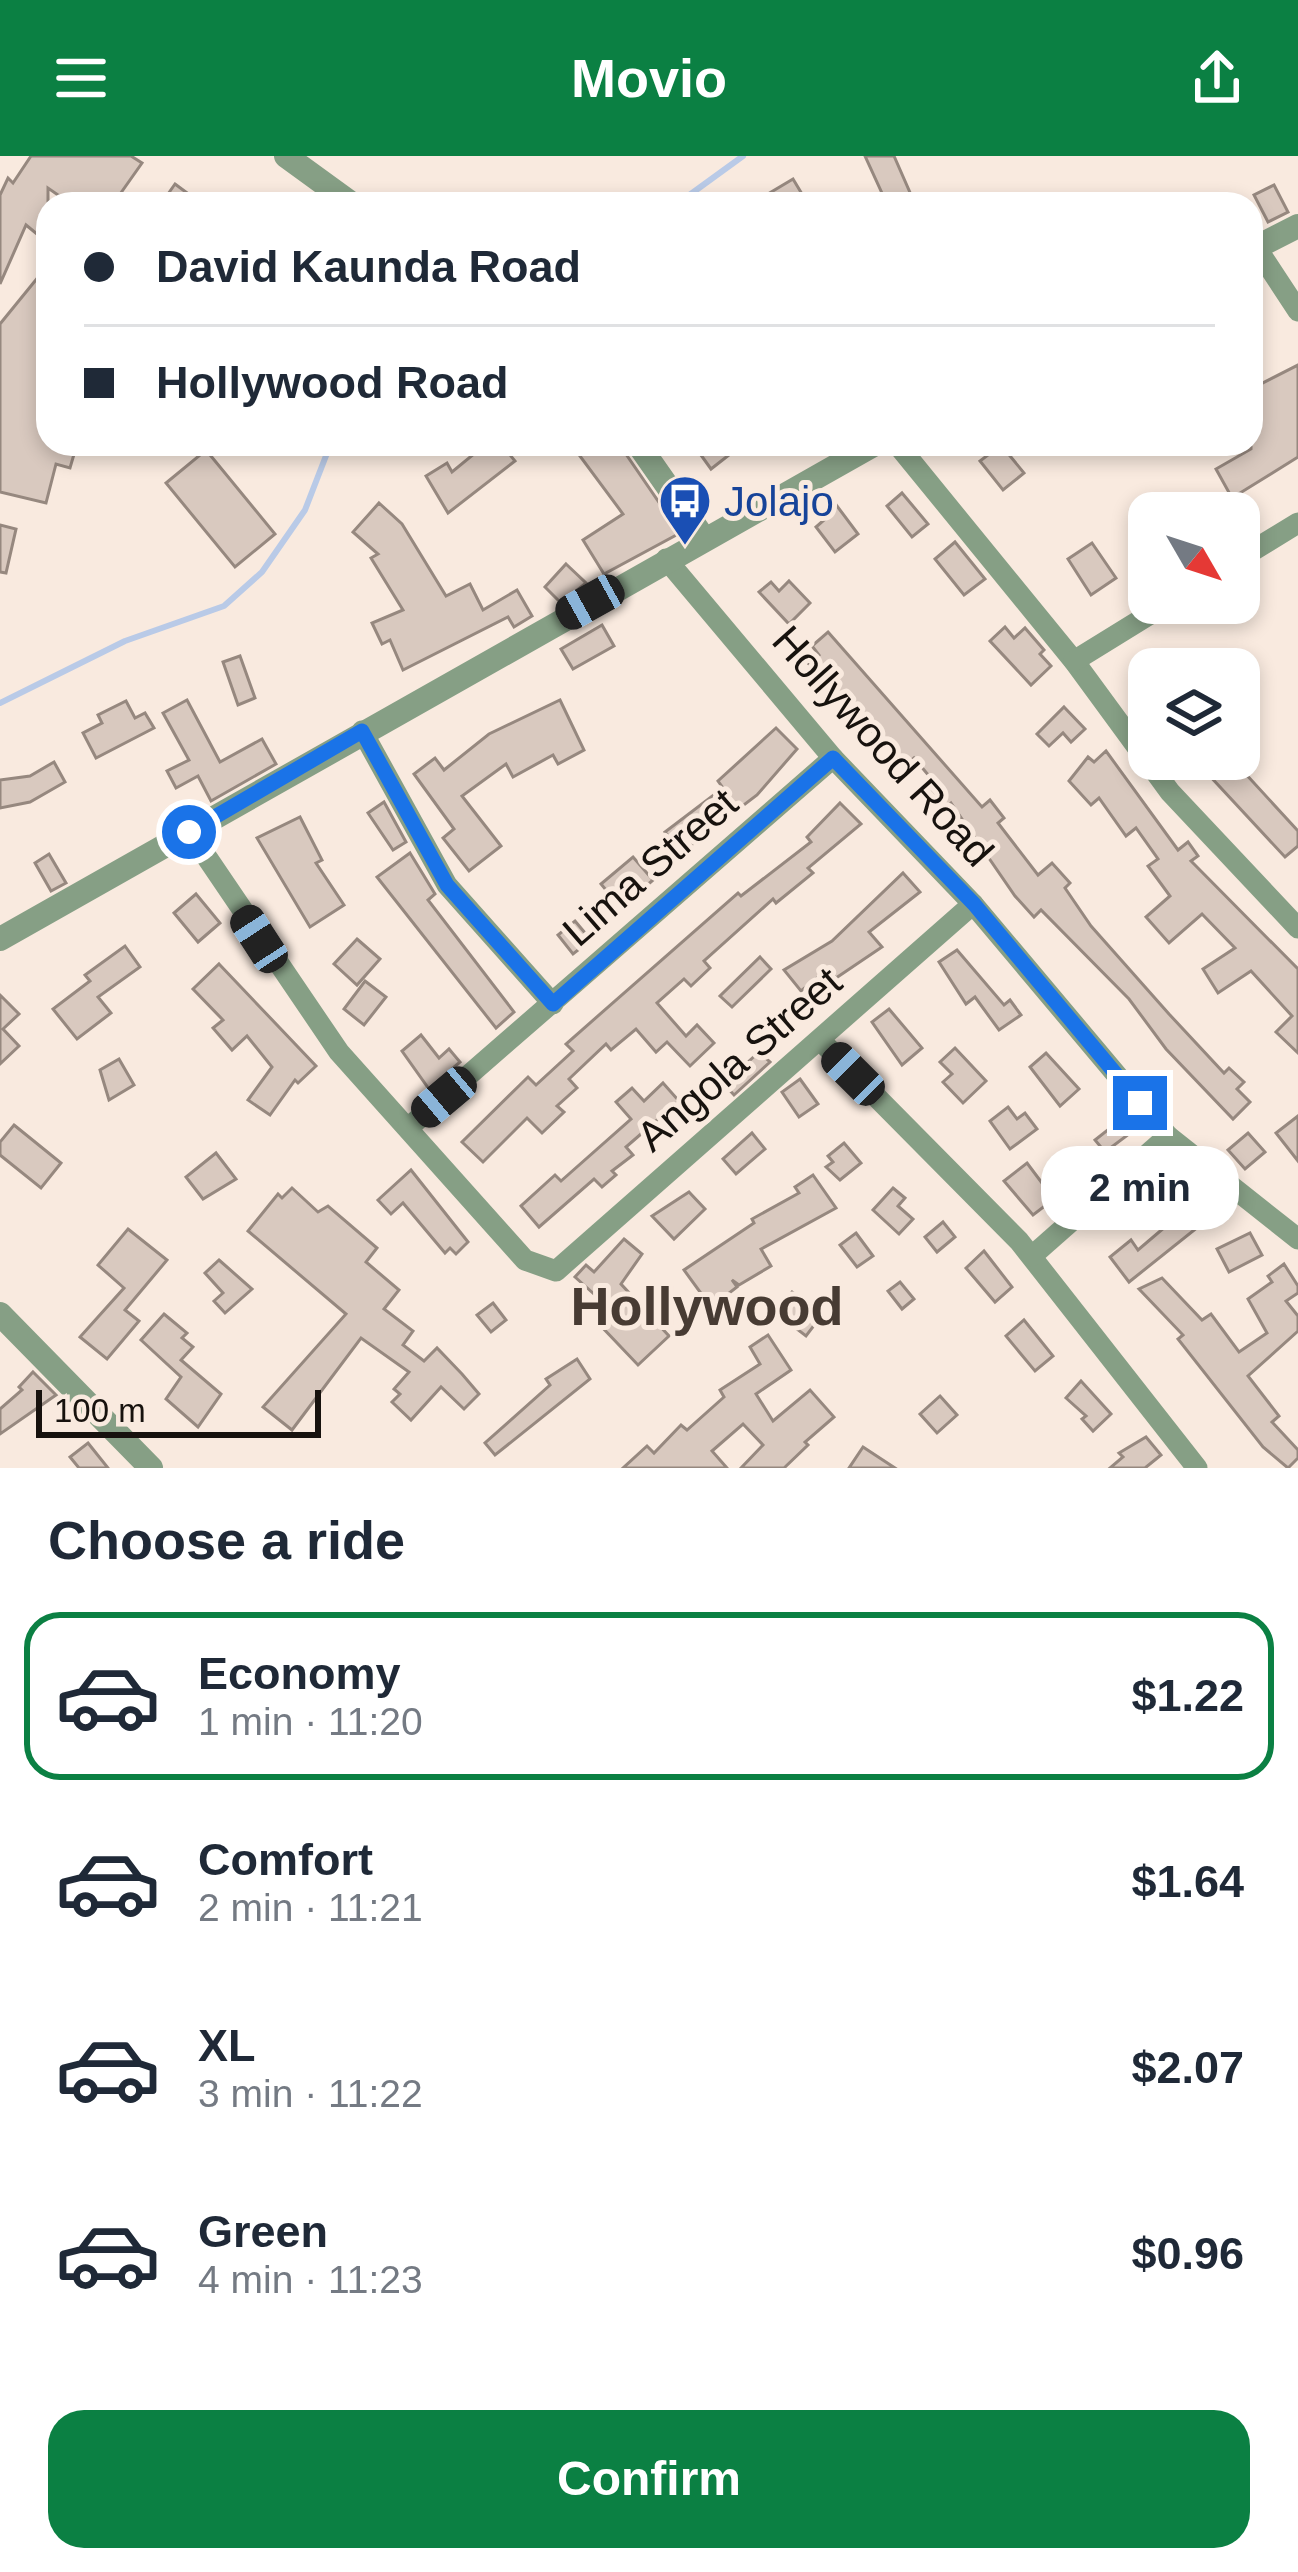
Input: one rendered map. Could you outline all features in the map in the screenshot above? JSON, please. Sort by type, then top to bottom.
[{"type":"street","points":[[286,156],[336,192]]},
{"type":"street","points":[[1263,243],[1298,226]]},
{"type":"street","points":[[1263,262],[1298,310]]},
{"type":"street","points":[[646,456],[703,537]]},
{"type":"street","points":[[0,939],[853,456]]},
{"type":"street","points":[[907,456],[1074,661],[1170,792],[1298,928]]},
{"type":"street","points":[[1260,546],[1298,523]]},
{"type":"street","name":"Hollywood Road","points":[[666,560],[833,758],[974,904],[1168,1136],[1298,1239]]},
{"type":"street","points":[[1074,661],[1134,624]]},
{"type":"street","points":[[362,731],[447,885],[553,1004]]},
{"type":"street","name":"Lima Street","points":[[408,1128],[833,758]]},
{"type":"street","points":[[189,832],[310,1013],[408,1128]]},
{"type":"street","name":"Angola Street","points":[[408,1128],[525,1260],[556,1271],[974,904]]},
{"type":"street","points":[[820,1040],[1031,1256],[1197,1468]]},
{"type":"street","points":[[1031,1256],[1168,1136]]},
{"type":"street","points":[[0,1314],[9,1340],[151,1468]]},
{"type":"building","points":[[31,156],[131,156],[142,163],[121,192],[54,192],[48,188],[48,192],[36,192],[36,233],[26,225],[0,284],[0,195],[8,178],[13,183]]},
{"type":"building","points":[[865,156],[894,156],[910,192],[882,192]]},
{"type":"building","points":[[793,179],[801,192],[771,192]]},
{"type":"building","points":[[1274,185],[1288,212],[1268,222],[1260,192]]},
{"type":"building","points":[[36,280],[36,456],[74,456],[70,468],[56,464],[46,503],[0,492],[0,324]]},
{"type":"building","points":[[1298,365],[1298,457],[1242,492],[1229,492],[1216,469],[1239,456],[1263,456],[1263,383]]},
{"type":"building","points":[[199,456],[211,456],[275,534],[235,567],[166,483]]},
{"type":"building","points":[[471,456],[511,456],[515,461],[448,513],[426,476],[447,463],[452,472]]},
{"type":"building","points":[[580,456],[627,456],[680,533],[604,574],[583,540],[623,514]]},
{"type":"building","points":[[702,456],[728,456],[711,469]]},
{"type":"building","points":[[987,456],[1010,456],[1024,473],[1003,490],[980,461]]},
{"type":"building","points":[[902,493],[928,524],[912,537],[887,506]]},
{"type":"building","points":[[834,502],[858,534],[835,552],[816,527],[824,520],[819,514]]},
{"type":"building","points":[[379,503],[402,524],[446,596],[470,584],[483,610],[517,590],[532,616],[514,627],[508,617],[403,670],[390,640],[382,644],[372,623],[403,610],[371,558],[378,554],[353,532]]},
{"type":"building","points":[[0,525],[16,529],[6,573],[0,572]]},
{"type":"building","points":[[955,542],[985,579],[964,595],[935,559]]},
{"type":"building","points":[[1092,543],[1116,578],[1091,595],[1068,559]]},
{"type":"building","points":[[566,564],[586,583],[561,603],[545,587]]},
{"type":"building","points":[[789,581],[810,603],[789,624],[759,592],[771,582],[779,591]]},
{"type":"building","points":[[602,625],[614,646],[573,669],[561,649]]},
{"type":"building","points":[[1005,627],[1014,638],[1025,628],[1044,650],[1040,654],[1051,666],[1031,685],[990,641]]},
{"type":"building","points":[[828,632],[982,807],[990,800],[1004,818],[998,823],[1038,875],[1052,863],[1070,883],[1065,888],[1091,926],[1224,1073],[1229,1068],[1244,1082],[1237,1089],[1250,1102],[1233,1119],[1166,1049],[1129,999],[1041,910],[1034,917],[1015,896],[951,803],[944,810],[926,790],[935,783],[914,758],[905,766],[809,664],[819,655],[812,646]]},
{"type":"building","points":[[240,656],[255,698],[238,705],[223,662]]},
{"type":"building","points":[[187,700],[220,762],[262,739],[276,764],[211,801],[198,776],[176,788],[167,771],[189,760],[163,713]]},
{"type":"building","points":[[560,700],[584,750],[558,764],[553,755],[513,777],[506,764],[462,796],[501,846],[469,871],[443,838],[454,829],[414,774],[435,758],[444,770],[489,734]]},
{"type":"building","points":[[126,701],[135,718],[145,713],[154,728],[96,758],[83,733],[102,723],[98,715]]},
{"type":"building","points":[[1064,707],[1085,729],[1071,742],[1063,733],[1049,746],[1037,734]]},
{"type":"building","points":[[776,728],[797,749],[757,795],[682,852],[665,832],[723,788],[718,781]]},
{"type":"building","points":[[1106,751],[1178,850],[1188,842],[1198,856],[1191,861],[1298,969],[1298,1053],[1276,1032],[1292,1016],[1251,971],[1218,993],[1203,969],[1235,948],[1202,914],[1169,943],[1146,917],[1170,896],[1148,866],[1158,859],[1136,828],[1126,836],[1099,798],[1091,805],[1069,781],[1088,757],[1094,762]]},
{"type":"building","points":[[54,762],[65,782],[30,802],[0,808],[0,780],[30,776]]},
{"type":"building","points":[[1214,780],[1251,780],[1298,831],[1298,846],[1285,857]]},
{"type":"building","points":[[384,802],[406,842],[393,850],[368,813]]},
{"type":"building","points":[[840,803],[861,824],[808,868],[813,873],[776,903],[773,899],[704,961],[710,968],[691,986],[684,979],[657,1003],[686,1036],[697,1025],[714,1043],[690,1066],[667,1042],[656,1052],[636,1029],[611,1050],[606,1044],[569,1079],[577,1088],[557,1106],[564,1112],[542,1133],[527,1118],[483,1162],[462,1142],[528,1077],[536,1085],[573,1051],[566,1044],[738,893],[741,896],[811,842],[807,837]]},
{"type":"building","points":[[300,817],[322,860],[316,863],[344,905],[310,927],[257,838]]},
{"type":"building","points":[[410,853],[435,894],[428,900],[514,1012],[496,1028],[377,877]]},
{"type":"building","points":[[49,854],[66,883],[51,891],[35,863]]},
{"type":"building","points":[[633,857],[653,880],[621,908],[601,884]]},
{"type":"building","points":[[903,873],[920,892],[869,932],[882,947],[836,978],[828,969],[801,991],[784,970],[832,941]]},
{"type":"building","points":[[196,894],[220,923],[198,942],[174,913]]},
{"type":"building","points":[[575,921],[591,940],[573,954],[558,935]]},
{"type":"building","points":[[357,939],[380,959],[357,985],[334,964]]},
{"type":"building","points":[[125,946],[140,967],[98,997],[111,1013],[77,1039],[53,1009],[90,981],[85,975]]},
{"type":"building","points":[[957,950],[1004,1005],[1010,1000],[1021,1015],[999,1030],[975,997],[966,1004],[939,962]]},
{"type":"building","points":[[760,957],[771,969],[732,1007],[720,996]]},
{"type":"building","points":[[219,964],[316,1066],[298,1083],[295,1080],[270,1115],[248,1100],[272,1067],[247,1036],[232,1050],[213,1028],[223,1020],[193,989]]},
{"type":"building","points":[[365,981],[386,997],[364,1025],[344,1009]]},
{"type":"building","points":[[0,995],[19,1014],[3,1029],[19,1046],[0,1064]]},
{"type":"building","points":[[889,1009],[922,1048],[902,1065],[872,1022]]},
{"type":"building","points":[[421,1035],[439,1058],[449,1049],[460,1062],[429,1089],[402,1051]]},
{"type":"building","points":[[955,1048],[986,1081],[963,1103],[943,1082],[952,1074],[940,1062]]},
{"type":"building","points":[[759,1052],[770,1062],[734,1095],[724,1084]]},
{"type":"building","points":[[1046,1053],[1079,1089],[1060,1106],[1030,1067]]},
{"type":"building","points":[[119,1059],[134,1085],[109,1100],[100,1070]]},
{"type":"building","points":[[800,1079],[818,1104],[799,1117],[782,1092]]},
{"type":"building","points":[[663,1083],[679,1101],[626,1147],[633,1155],[612,1171],[616,1175],[602,1187],[594,1179],[539,1227],[521,1206],[555,1175],[561,1181],[631,1119],[616,1102],[632,1088],[644,1101]]},
{"type":"building","points":[[1008,1107],[1017,1119],[1025,1113],[1037,1129],[1010,1149],[990,1121]]},
{"type":"building","points":[[1298,1116],[1298,1161],[1276,1133]]},
{"type":"building","points":[[1119,1121],[1129,1134],[1105,1152],[1095,1140]]},
{"type":"building","points":[[14,1125],[61,1163],[41,1188],[0,1155],[0,1142]]},
{"type":"building","points":[[752,1133],[765,1149],[736,1174],[723,1159]]},
{"type":"building","points":[[1248,1133],[1265,1152],[1245,1169],[1228,1150]]},
{"type":"building","points":[[844,1143],[861,1163],[840,1180],[826,1167],[833,1162],[828,1156]]},
{"type":"building","points":[[216,1153],[236,1179],[203,1199],[186,1177]]},
{"type":"building","points":[[1027,1163],[1054,1199],[1033,1215],[1004,1181]]},
{"type":"building","points":[[411,1170],[468,1242],[456,1254],[450,1248],[445,1253],[403,1203],[391,1214],[378,1200]]},
{"type":"building","points":[[813,1175],[836,1208],[761,1249],[771,1266],[739,1285],[732,1280],[737,1287],[711,1307],[684,1270],[754,1223],[752,1219],[799,1193],[795,1187]]},
{"type":"building","points":[[292,1188],[318,1212],[328,1206],[377,1248],[366,1262],[399,1290],[384,1309],[413,1331],[403,1345],[424,1361],[437,1348],[462,1374],[479,1394],[464,1409],[441,1387],[411,1420],[392,1402],[400,1394],[394,1389],[409,1372],[361,1338],[292,1430],[263,1407],[346,1314],[248,1231],[278,1194],[282,1198]]},
{"type":"building","points":[[893,1188],[905,1198],[898,1206],[913,1219],[899,1234],[873,1210]]},
{"type":"building","points":[[689,1192],[705,1209],[674,1239],[652,1216]]},
{"type":"building","points":[[1199,1198],[1213,1215],[1129,1282],[1110,1257],[1131,1240],[1138,1250]]},
{"type":"building","points":[[943,1222],[955,1237],[937,1252],[925,1237]]},
{"type":"building","points":[[128,1229],[167,1260],[125,1310],[139,1321],[107,1359],[80,1337],[124,1288],[98,1265]]},
{"type":"building","points":[[856,1233],[873,1256],[857,1267],[840,1245]]},
{"type":"building","points":[[1250,1233],[1262,1255],[1229,1272],[1217,1249]]},
{"type":"building","points":[[624,1239],[642,1254],[621,1284],[669,1336],[638,1365],[600,1325],[614,1312],[575,1277],[586,1265],[594,1272]]},
{"type":"building","points":[[984,1251],[1012,1287],[995,1302],[966,1268]]},
{"type":"building","points":[[219,1260],[252,1289],[225,1313],[214,1301],[223,1293],[205,1273]]},
{"type":"building","points":[[1284,1264],[1298,1286],[1298,1293],[1286,1301],[1298,1316],[1298,1331],[1248,1376],[1279,1416],[1272,1422],[1298,1450],[1298,1458],[1288,1468],[1263,1447],[1178,1339],[1183,1335],[1139,1289],[1162,1278],[1202,1320],[1211,1314],[1239,1352],[1267,1333],[1248,1299],[1272,1282],[1268,1276]]},
{"type":"building","points":[[900,1282],[914,1299],[902,1309],[888,1291]]},
{"type":"building","points":[[792,1292],[822,1315],[806,1336],[776,1313]]},
{"type":"building","points":[[493,1303],[506,1320],[491,1332],[477,1315]]},
{"type":"building","points":[[164,1314],[187,1333],[182,1338],[193,1347],[181,1360],[221,1394],[198,1427],[166,1399],[181,1377],[141,1340]]},
{"type":"building","points":[[1024,1320],[1053,1356],[1035,1371],[1006,1336]]},
{"type":"building","points":[[768,1335],[791,1370],[756,1394],[773,1421],[810,1390],[834,1417],[784,1468],[741,1468],[763,1445],[743,1424],[712,1451],[727,1468],[623,1468],[647,1446],[654,1453],[681,1425],[687,1430],[724,1397],[720,1390],[760,1364],[750,1347]]},
{"type":"building","points":[[577,1359],[590,1379],[495,1455],[485,1443],[550,1385],[546,1379]]},
{"type":"building","points":[[33,1372],[56,1395],[0,1434],[0,1409],[22,1390],[19,1387]]},
{"type":"building","points":[[1081,1381],[1111,1414],[1093,1431],[1082,1419],[1086,1416],[1066,1398]]},
{"type":"building","points":[[940,1396],[957,1415],[937,1433],[920,1414]]},
{"type":"building","points":[[1146,1437],[1161,1455],[1145,1468],[1110,1468],[1123,1457],[1119,1453]]},
{"type":"building","points":[[88,1443],[108,1468],[79,1468],[70,1457]]},
{"type":"building","points":[[863,1447],[895,1468],[849,1468]]},
{"type":"waterway","points":[[694,192],[743,156]]},
{"type":"waterway","points":[[0,703],[125,641],[224,606],[262,572],[305,510],[326,456]]},
{"type":"place","name":"Jolajo","points":[[685,547]]},
{"type":"district","name":"Hollywood","points":[[707,1306]]},
{"type":"route","points":[[189,832],[362,731],[447,885],[553,1004],[833,758],[974,904],[1140,1103]]}]
